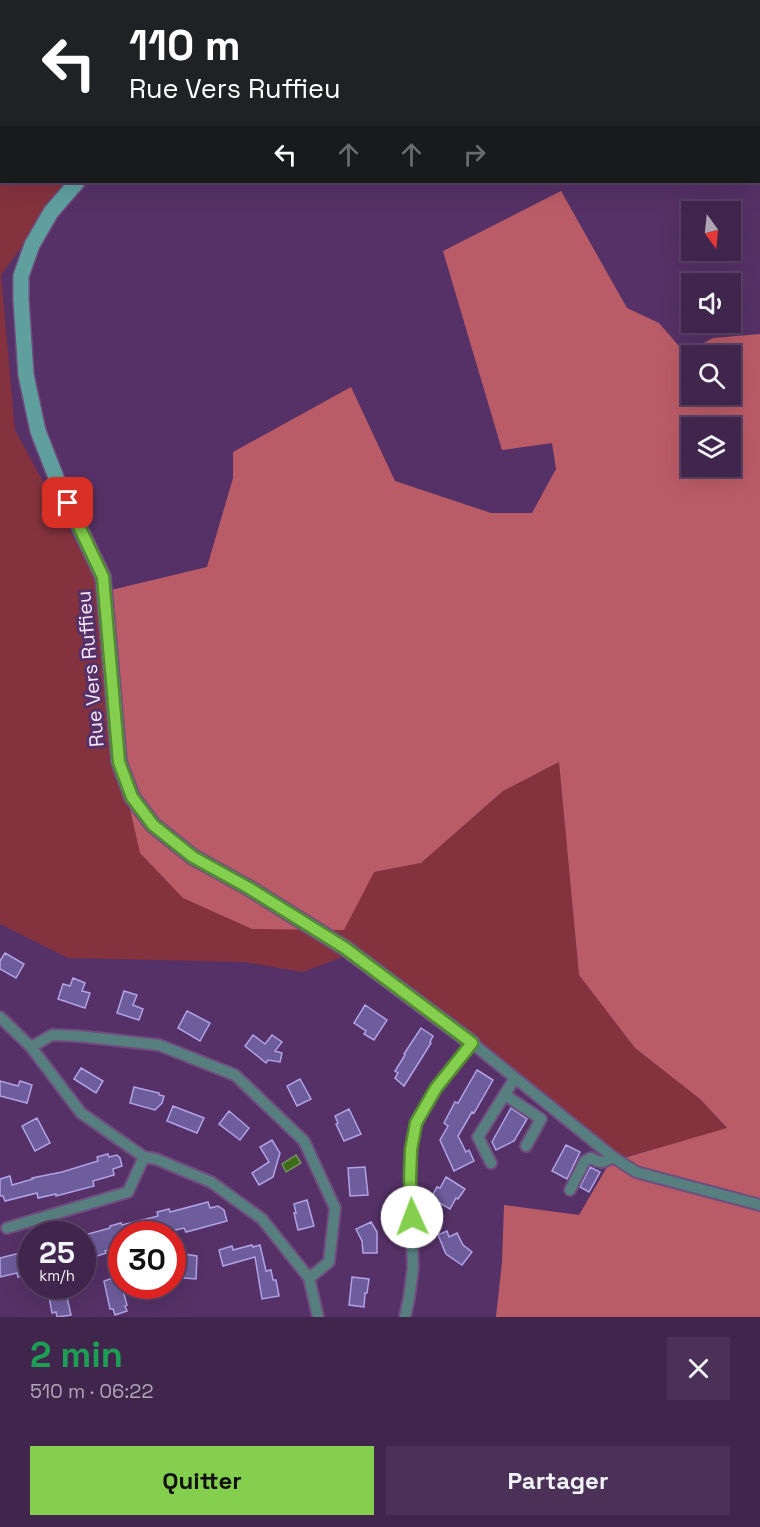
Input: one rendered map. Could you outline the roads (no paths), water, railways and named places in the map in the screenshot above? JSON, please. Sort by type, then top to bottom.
[{"type":"street","name":"Rue Vers Ruffieu","points":[[76,183],[51,212],[32,245],[21,276],[26,375],[38,431],[59,485],[103,577],[119,762],[132,797],[153,825],[193,857],[258,893],[345,948],[472,1043]]},
{"type":"street","points":[[0,1017],[31,1047],[81,1113],[144,1157],[156,1159],[211,1182],[262,1219],[309,1278],[318,1317]]},
{"type":"street","points":[[31,1047],[52,1035],[159,1045],[235,1075],[304,1141],[335,1208],[329,1262],[309,1278]]},
{"type":"street","points":[[405,1317],[413,1257],[410,1178],[411,1150],[416,1123],[436,1088],[472,1043],[614,1157],[636,1172],[760,1205]]},
{"type":"street","points":[[491,1163],[478,1137],[516,1078]]},
{"type":"street","points":[[505,1095],[541,1119],[526,1146]]},
{"type":"street","points":[[7,1228],[128,1192],[144,1157]]},
{"type":"street","points":[[570,1190],[585,1161],[591,1158],[598,1162],[605,1162],[614,1157]]}]
